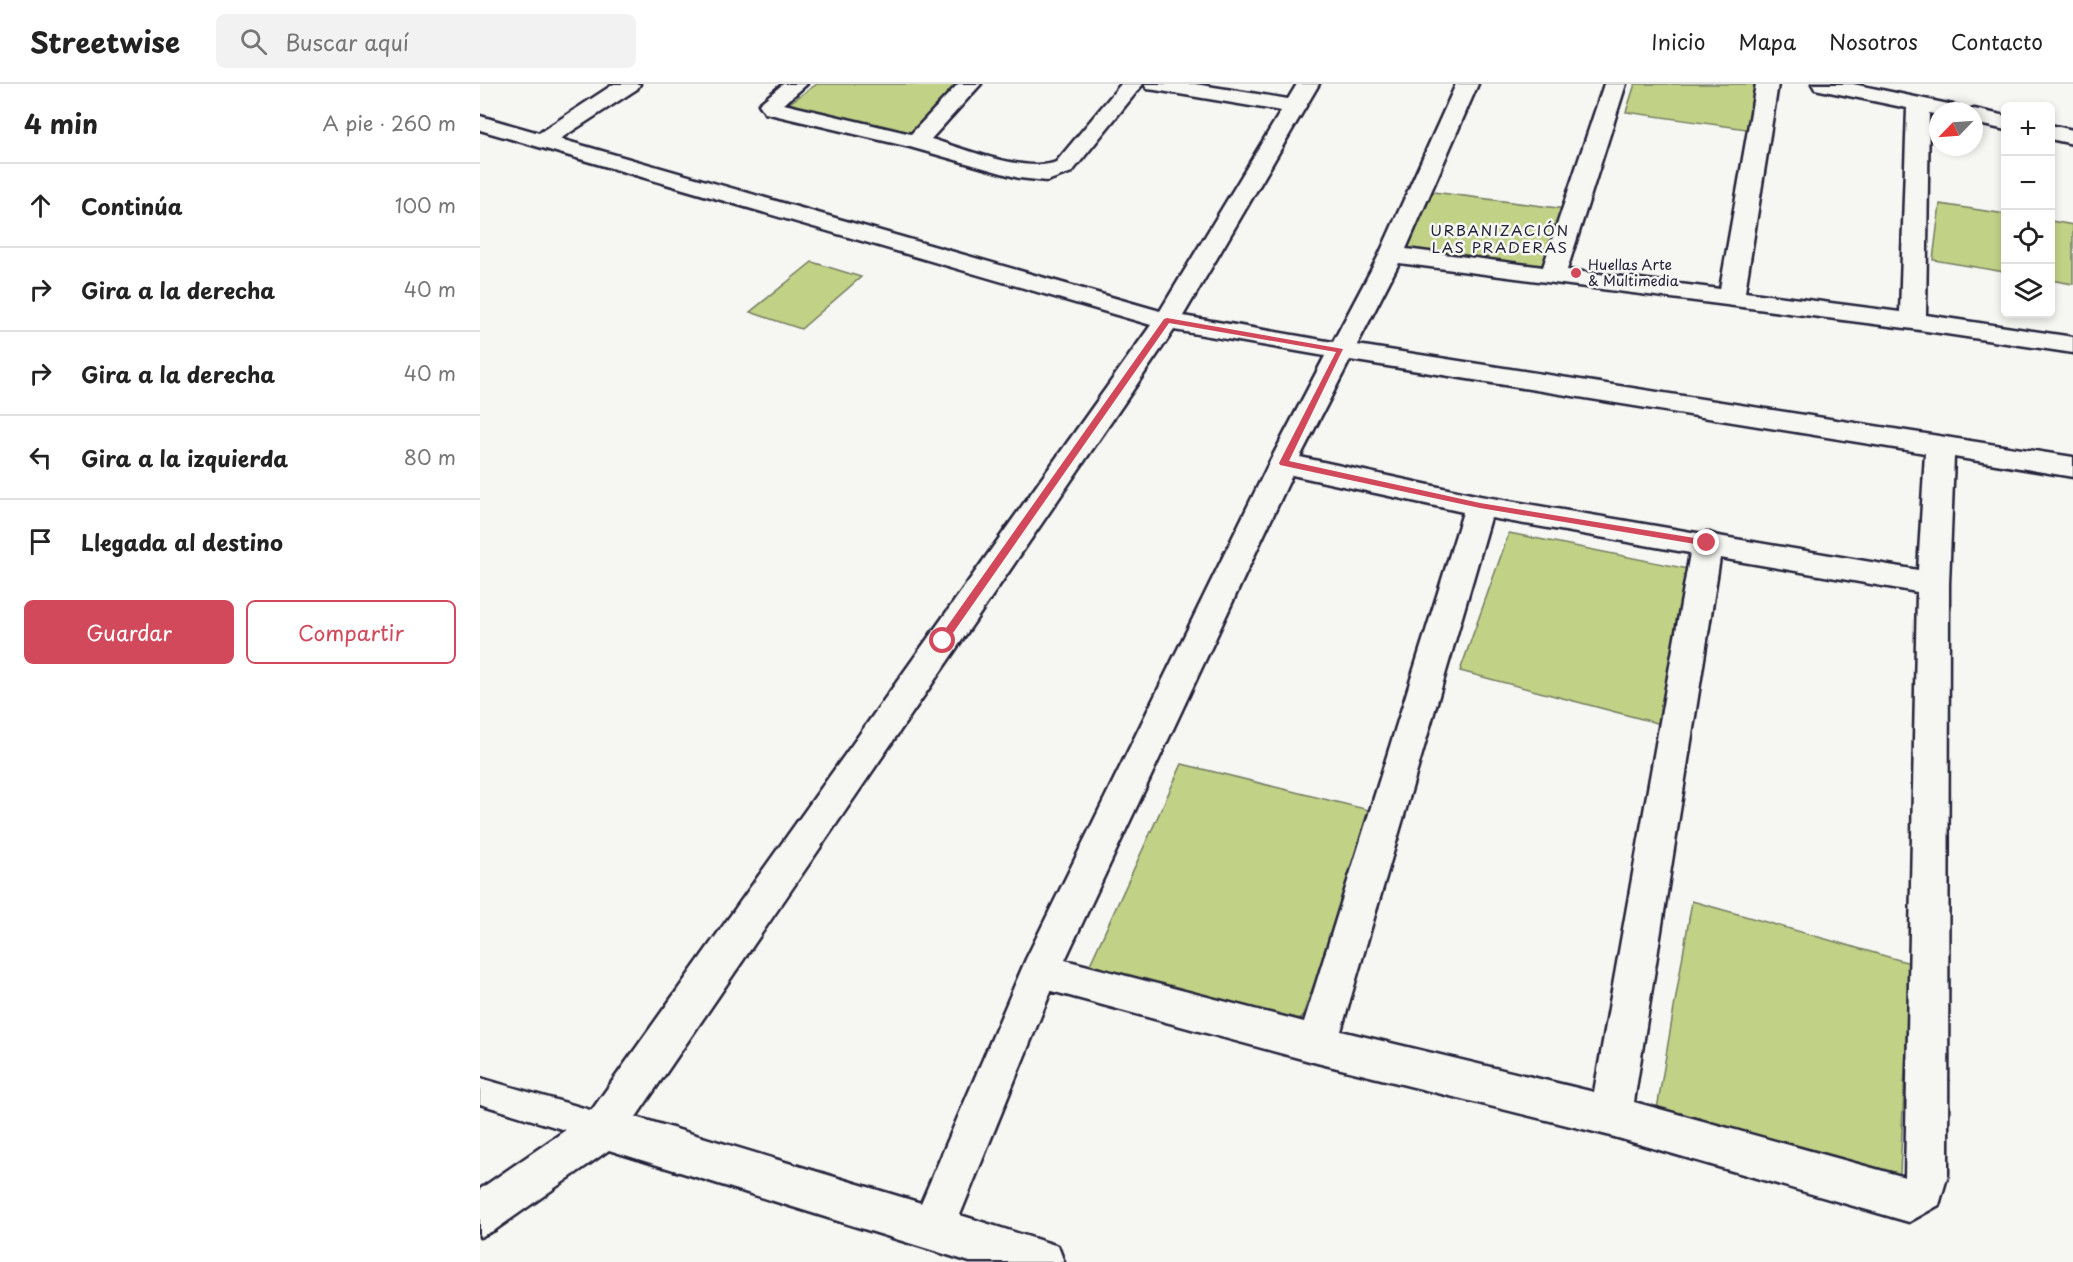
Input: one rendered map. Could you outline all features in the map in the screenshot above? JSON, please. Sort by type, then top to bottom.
[{"type":"street","points":[[542,141],[629,84]]},
{"type":"street","points":[[796,84],[770,104],[773,108],[916,142],[1019,171],[1047,174],[1064,167],[1132,84]]},
{"type":"street","points":[[916,142],[970,84]]},
{"type":"street","points":[[480,1215],[604,1128],[1167,321],[1300,95],[1155,84]]},
{"type":"street","points":[[932,1229],[1040,971],[1283,463],[1391,255],[1467,84]]},
{"type":"street","points":[[1552,276],[1615,84]]},
{"type":"street","points":[[1731,298],[1767,84]]},
{"type":"street","points":[[1823,84],[1929,106]]},
{"type":"street","points":[[1913,321],[1918,104]]},
{"type":"street","points":[[1983,118],[2001,122]]},
{"type":"street","points":[[480,123],[1167,321],[1341,351],[2073,467]]},
{"type":"street","points":[[2055,133],[2073,137]]},
{"type":"street","points":[[1391,255],[1913,321],[2073,345]]},
{"type":"street","points":[[1040,971],[1317,1044],[1611,1116],[1909,1200],[1924,1190],[1927,1174],[1933,584],[1940,445]]},
{"type":"street","points":[[1283,463],[1480,506],[1707,543],[1933,584]]},
{"type":"street","points":[[1317,1044],[1480,506]]},
{"type":"street","points":[[1611,1116],[1707,543]]},
{"type":"street","points":[[604,1128],[1042,1262]]},
{"type":"lane","points":[[480,1091],[604,1128]]},
{"type":"green space","points":[[817,84],[962,84],[915,135],[789,108],[788,104]]},
{"type":"green space","points":[[1635,84],[1762,84],[1753,130],[1626,112]]},
{"type":"green space","points":[[1433,192],[1565,209],[1545,267],[1412,253],[1407,248]]},
{"type":"green space","points":[[1940,204],[2001,213],[2001,271],[1933,260]]},
{"type":"green space","points":[[2055,222],[2073,225],[2073,284],[2055,281]]},
{"type":"green space","points":[[812,262],[861,277],[801,329],[750,312]]},
{"type":"green space","points":[[1509,533],[1688,569],[1661,724],[1460,671]]},
{"type":"green space","points":[[1182,764],[1377,812],[1298,1028],[1086,973]]},
{"type":"green space","points":[[1692,901],[1910,963],[1899,1194],[1654,1127]]},
{"type":"place","name":"Huellas Arte & Multimedia","points":[[1576,273]]},
{"type":"district","name":"URBANIZACIÓN LAS PRADERAS","points":[[1500,240]]},
{"type":"route","points":[[943,641],[1167,321],[1341,351],[1283,463],[1480,506],[1707,543]]}]
